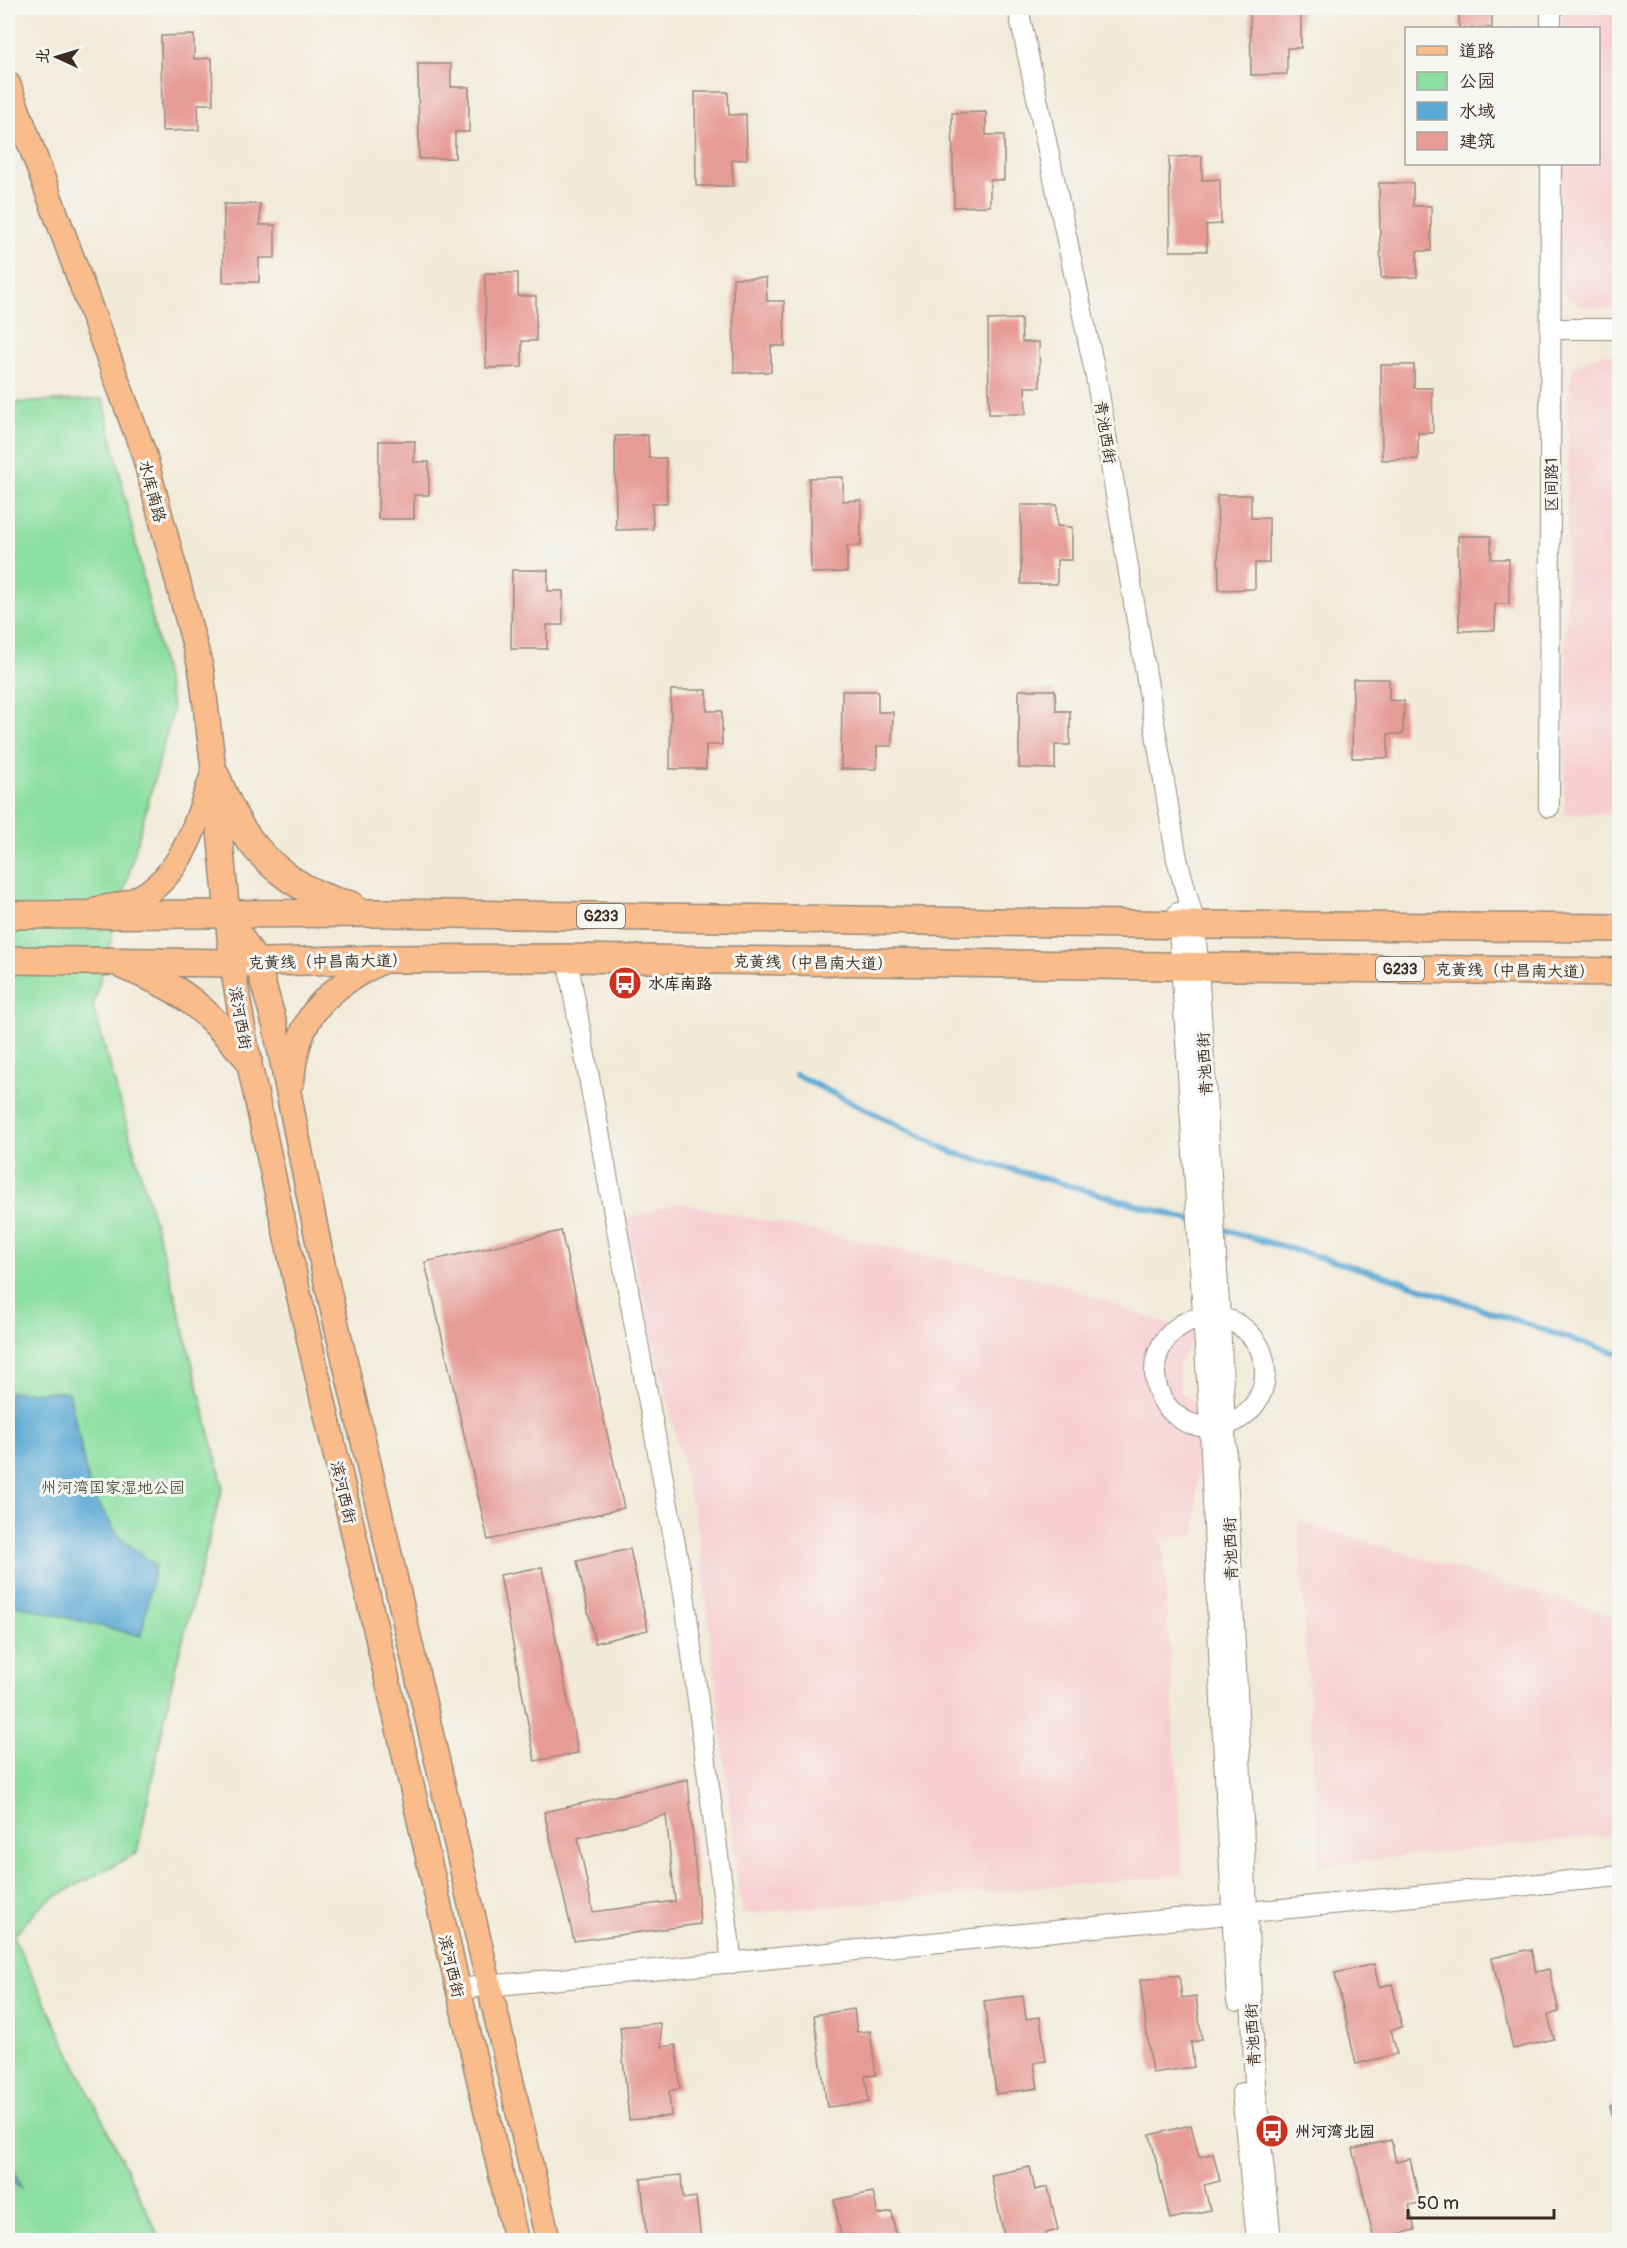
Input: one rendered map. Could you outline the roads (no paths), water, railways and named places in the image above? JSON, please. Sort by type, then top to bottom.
[{"type":"highway","points":[[214,772],[242,830],[272,865],[295,883],[318,895],[344,904],[387,913]]},
{"type":"highway","name":"G233","points":[[8,915],[387,913],[1186,925],[1620,928]]},
{"type":"highway","name":"克黄线（中昌南大道）","points":[[8,960],[244,963],[386,959],[567,958],[1620,972]]},
{"type":"highway","points":[[115,961],[168,986],[187,998],[220,1027],[248,1058]]},
{"type":"main road","name":"水库南路","points":[[8,84],[144,454],[201,669],[229,915]]},
{"type":"main road","points":[[62,915],[127,903],[148,892],[164,879],[180,861],[214,772]]},
{"type":"main road","name":"滨河西街","points":[[229,915],[244,963],[275,1025],[324,1271],[548,2241]]},
{"type":"main road","points":[[291,1108],[293,1062],[298,1041],[307,1020],[321,1002],[339,986],[386,959]]},
{"type":"main road","name":"滨河西街","points":[[244,963],[248,1058],[297,1287],[516,2241]]},
{"type":"street","name":"青池西街","points":[[1018,8],[1097,382],[1186,925],[1212,1318],[1239,1912],[1244,2125],[1257,2241]]},
{"type":"street","points":[[1551,8],[1551,27]]},
{"type":"street","name":"区间路1","points":[[1550,807],[1551,165]]},
{"type":"street","points":[[1552,329],[1620,329]]},
{"type":"street","points":[[567,958],[684,1593],[732,1963]]},
{"type":"street","points":[[1212,1318],[1243,1328],[1256,1341],[1263,1358],[1265,1377],[1261,1395],[1250,1410],[1235,1421],[1217,1426],[1200,1427],[1183,1421],[1169,1410],[1160,1394],[1155,1377],[1157,1359],[1164,1343],[1175,1329],[1191,1321],[1212,1318]]},
{"type":"street","points":[[457,1989],[488,1984],[732,1963],[1620,1876]]},
{"type":"street","name":"青池西街","points":[[1239,1912],[1272,2241]]},
{"type":"water","points":[[8,1392],[69,1392],[90,1490],[119,1537],[155,1565],[141,1636],[8,1603]]},
{"type":"water","points":[[8,2152],[21,2188],[8,2180]]},
{"type":"waterway","points":[[796,1075],[954,1153],[1194,1221]]},
{"type":"waterway","points":[[1218,1228],[1389,1277],[1620,1354]]},
{"type":"place","name":"水库南路","points":[[625,983]]},
{"type":"place","name":"州河湾北园","points":[[1272,2131]]},
{"type":"park label","name":"州河湾国家湿地公园","points":[[113,1487]]}]
